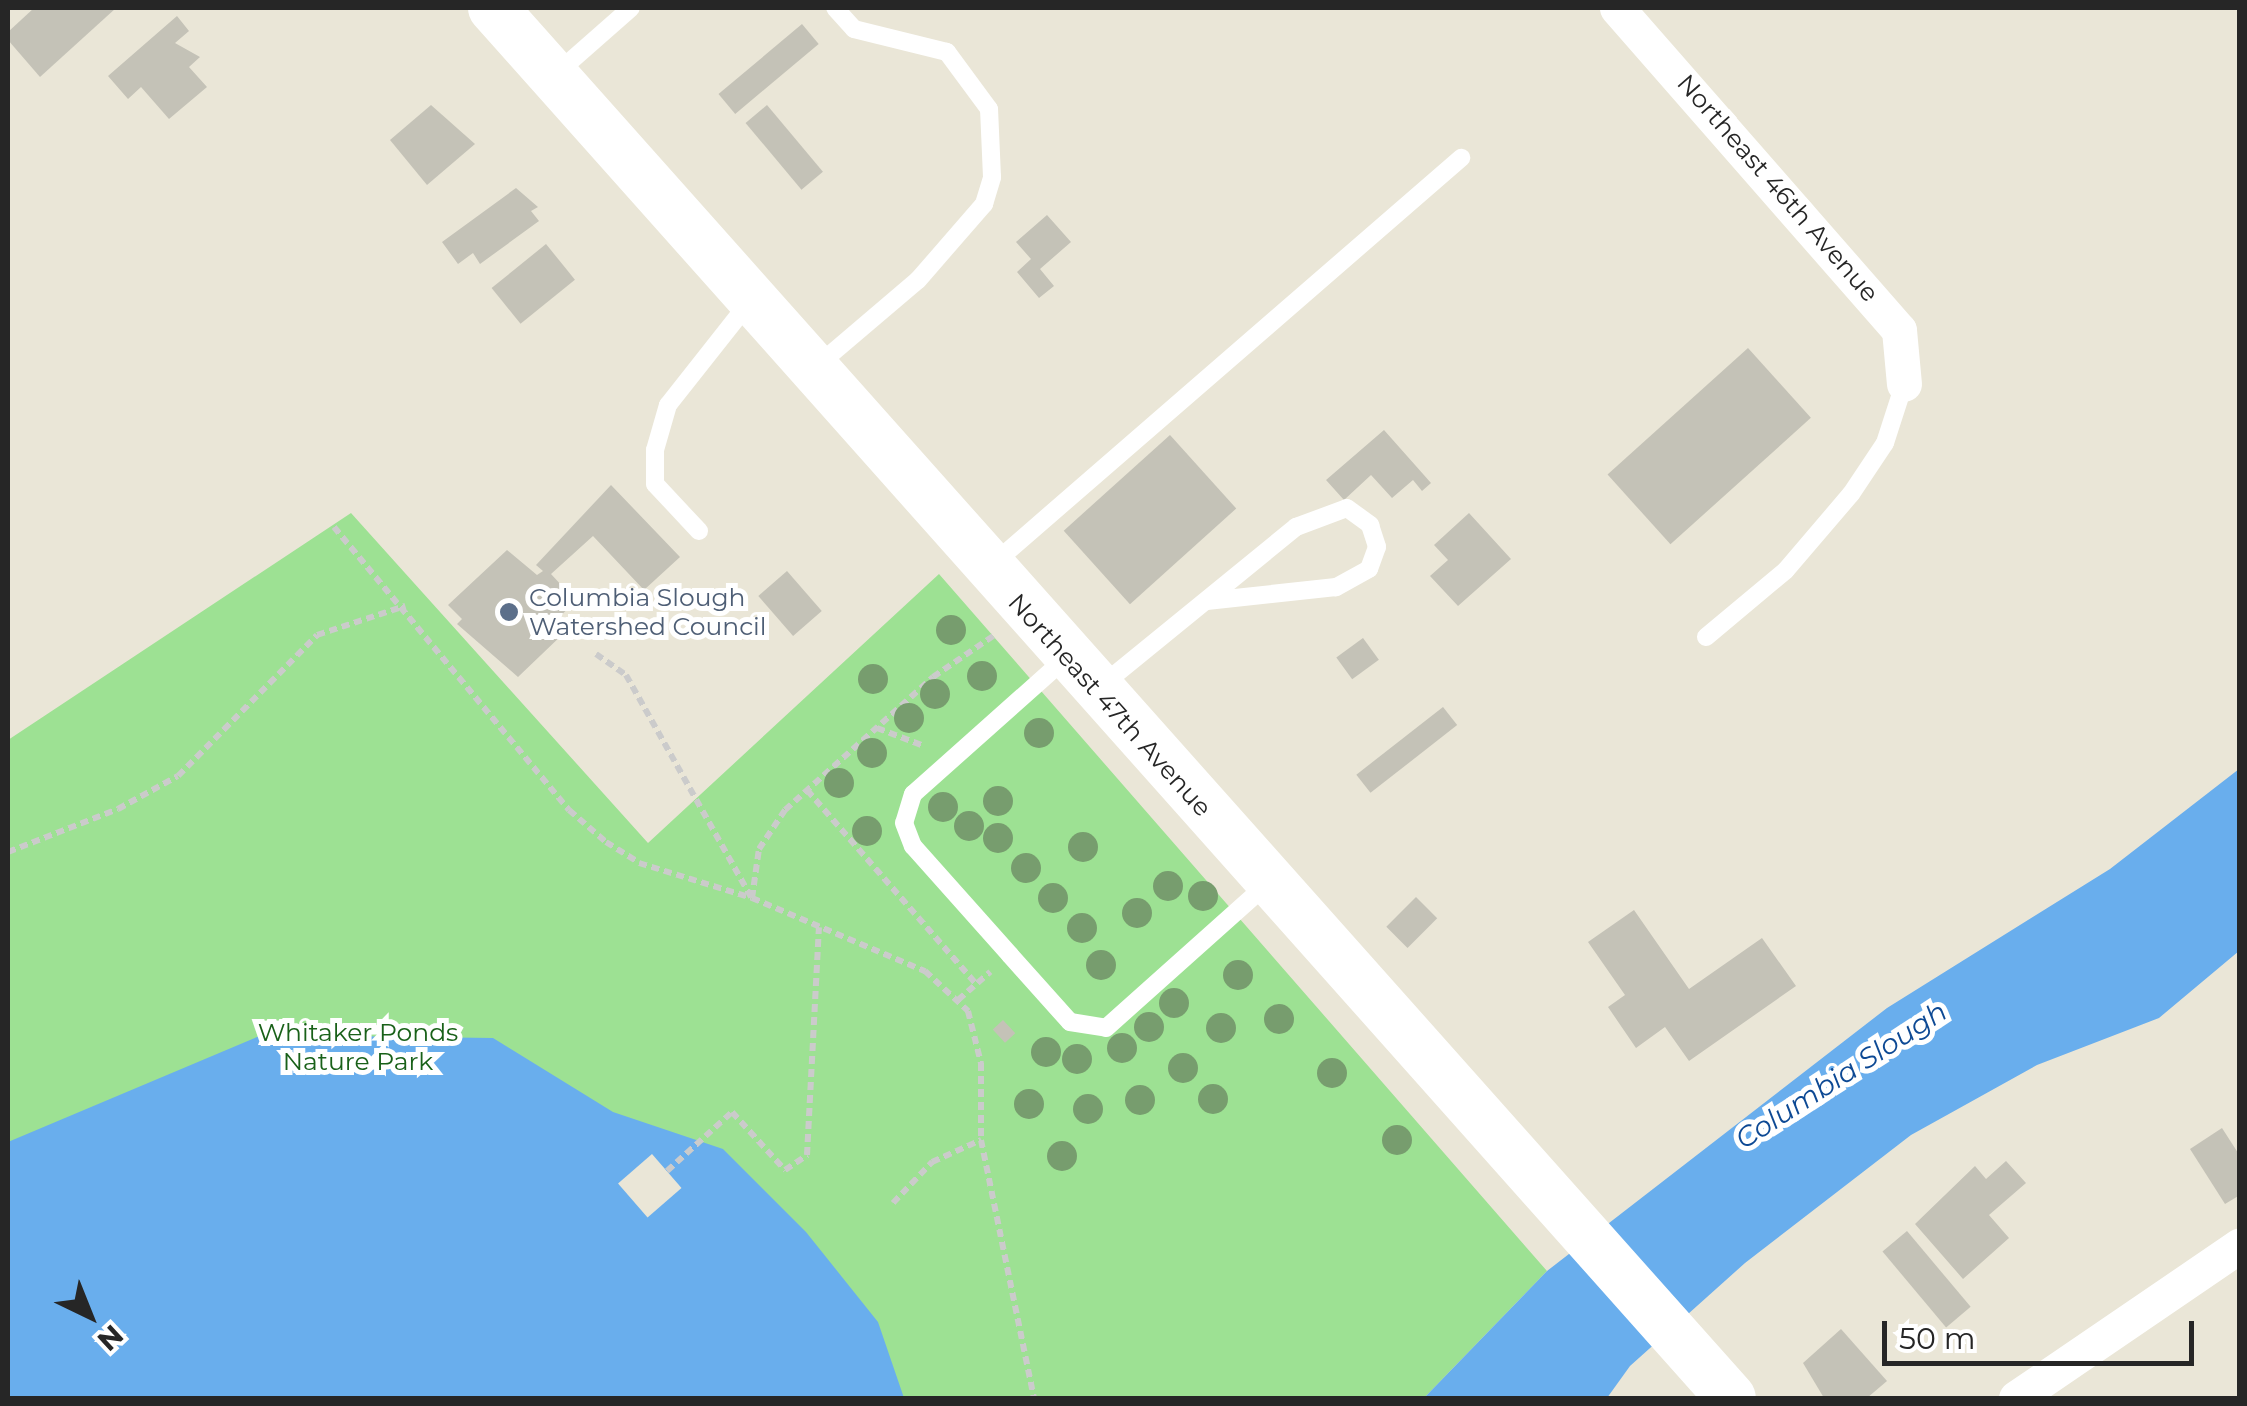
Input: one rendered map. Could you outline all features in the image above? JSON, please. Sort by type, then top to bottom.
[{"type":"street","name":"Northeast 47th Avenue","points":[[493,8],[1268,883],[1732,1398]]},
{"type":"street","name":"Northeast 46th Avenue","points":[[1617,8],[1899,330],[1904,384]]},
{"type":"street","points":[[2016,1398],[2237,1252]]},
{"type":"lane","points":[[553,76],[631,8]]},
{"type":"lane","points":[[812,370],[918,280],[984,204],[992,177],[989,109],[948,52],[854,29],[836,8]]},
{"type":"lane","points":[[988,568],[1461,158]]},
{"type":"lane","points":[[699,531],[655,484],[655,450],[668,405],[750,300]]},
{"type":"lane","points":[[1706,637],[1786,570],[1851,494],[1885,442],[1904,384]]},
{"type":"lane","points":[[1207,601],[1336,586],[1368,568],[1376,547],[1370,526],[1347,508],[1328,510],[1296,526],[1207,601],[1082,673],[954,757],[913,794],[904,823],[913,846],[1070,1022],[1106,1028],[1268,883]]},
{"type":"path","points":[[334,527],[404,606],[570,810],[606,842],[640,863],[752,898],[925,971],[958,1000],[976,1026],[982,1063],[981,1140],[1034,1398]]},
{"type":"path","points":[[8,852],[118,809],[178,776],[317,636],[404,606]]},
{"type":"path","points":[[752,898],[759,850],[773,824],[877,728],[1024,608]]},
{"type":"path","points":[[596,654],[626,675],[752,898]]},
{"type":"path","points":[[877,728],[954,757]]},
{"type":"path","points":[[807,790],[976,984]]},
{"type":"path","points":[[666,1171],[732,1112],[785,1170],[807,1155],[819,927]]},
{"type":"path","points":[[958,1000],[1010,955]]},
{"type":"path","points":[[894,1203],[932,1162],[981,1140]]},
{"type":"green space","name":"Whitaker Ponds Nature Park","points":[[351,513],[648,843],[939,574],[1547,1271],[1424,1398],[8,1398],[8,740]]},
{"type":"water","name":"Columbia Slough","points":[[2239,769],[2239,951],[2159,1018],[2037,1065],[1911,1135],[1745,1263],[1630,1366],[1607,1398],[1424,1398],[1547,1271],[1887,1008],[2110,869]]},
{"type":"water","points":[[262,1035],[493,1038],[613,1112],[723,1149],[806,1232],[878,1322],[904,1398],[8,1398],[8,1142]]},
{"type":"pier","points":[[652,1154],[682,1188],[648,1217],[618,1184]]},
{"type":"building","points":[[34,8],[116,8],[40,77],[8,40],[8,32]]},
{"type":"building","points":[[177,16],[189,31],[175,43],[200,57],[189,67],[207,87],[169,119],[141,87],[128,99],[108,76]]},
{"type":"building","points":[[802,24],[819,44],[735,114],[719,94]]},
{"type":"building","points":[[431,105],[475,144],[427,185],[390,140]]},
{"type":"building","points":[[767,105],[823,172],[801,190],[746,123]]},
{"type":"building","points":[[516,188],[538,207],[531,211],[539,221],[480,264],[473,253],[458,264],[442,242]]},
{"type":"building","points":[[1047,215],[1071,242],[1040,269],[1054,286],[1039,298],[1017,272],[1031,259],[1016,242]]},
{"type":"building","points":[[546,244],[575,280],[521,324],[492,288]]},
{"type":"building","points":[[1748,348],[1811,418],[1670,544],[1608,474]]},
{"type":"building","points":[[1384,430],[1431,483],[1422,491],[1413,480],[1392,498],[1371,475],[1344,500],[1326,480]]},
{"type":"building","points":[[1170,435],[1236,509],[1130,604],[1064,531]]},
{"type":"building","points":[[611,485],[680,557],[644,590],[593,536],[551,574],[576,601],[554,622],[564,633],[518,677],[457,624],[462,619],[448,605],[507,550],[537,575],[543,571],[536,565]]},
{"type":"building","points":[[1469,513],[1511,559],[1458,606],[1430,576],[1448,560],[1434,545]]},
{"type":"building","points":[[787,571],[822,611],[793,636],[758,596]]},
{"type":"building","points":[[1363,638],[1379,660],[1352,679],[1336,657]]},
{"type":"building","points":[[1443,707],[1457,725],[1370,793],[1356,775]]},
{"type":"building","points":[[1416,897],[1437,918],[1408,948],[1386,927]]},
{"type":"building","points":[[1634,910],[1689,989],[1762,938],[1796,986],[1689,1061],[1665,1027],[1636,1048],[1608,1007],[1625,995],[1588,942]]},
{"type":"building","points":[[1003,1020],[1015,1033],[1005,1043],[993,1030]]},
{"type":"building","points":[[2222,1128],[2240,1156],[2240,1195],[2225,1204],[2190,1149]]},
{"type":"building","points":[[2006,1161],[2026,1183],[1989,1215],[2009,1238],[1963,1279],[1915,1224],[1975,1166],[1986,1179]]},
{"type":"building","points":[[1907,1231],[1971,1307],[1946,1327],[1882,1252]]},
{"type":"building","points":[[1841,1329],[1887,1381],[1867,1398],[1824,1398],[1803,1363]]},
{"type":"place","name":"Columbia Slough Watershed Council","points":[[509,612]]}]
